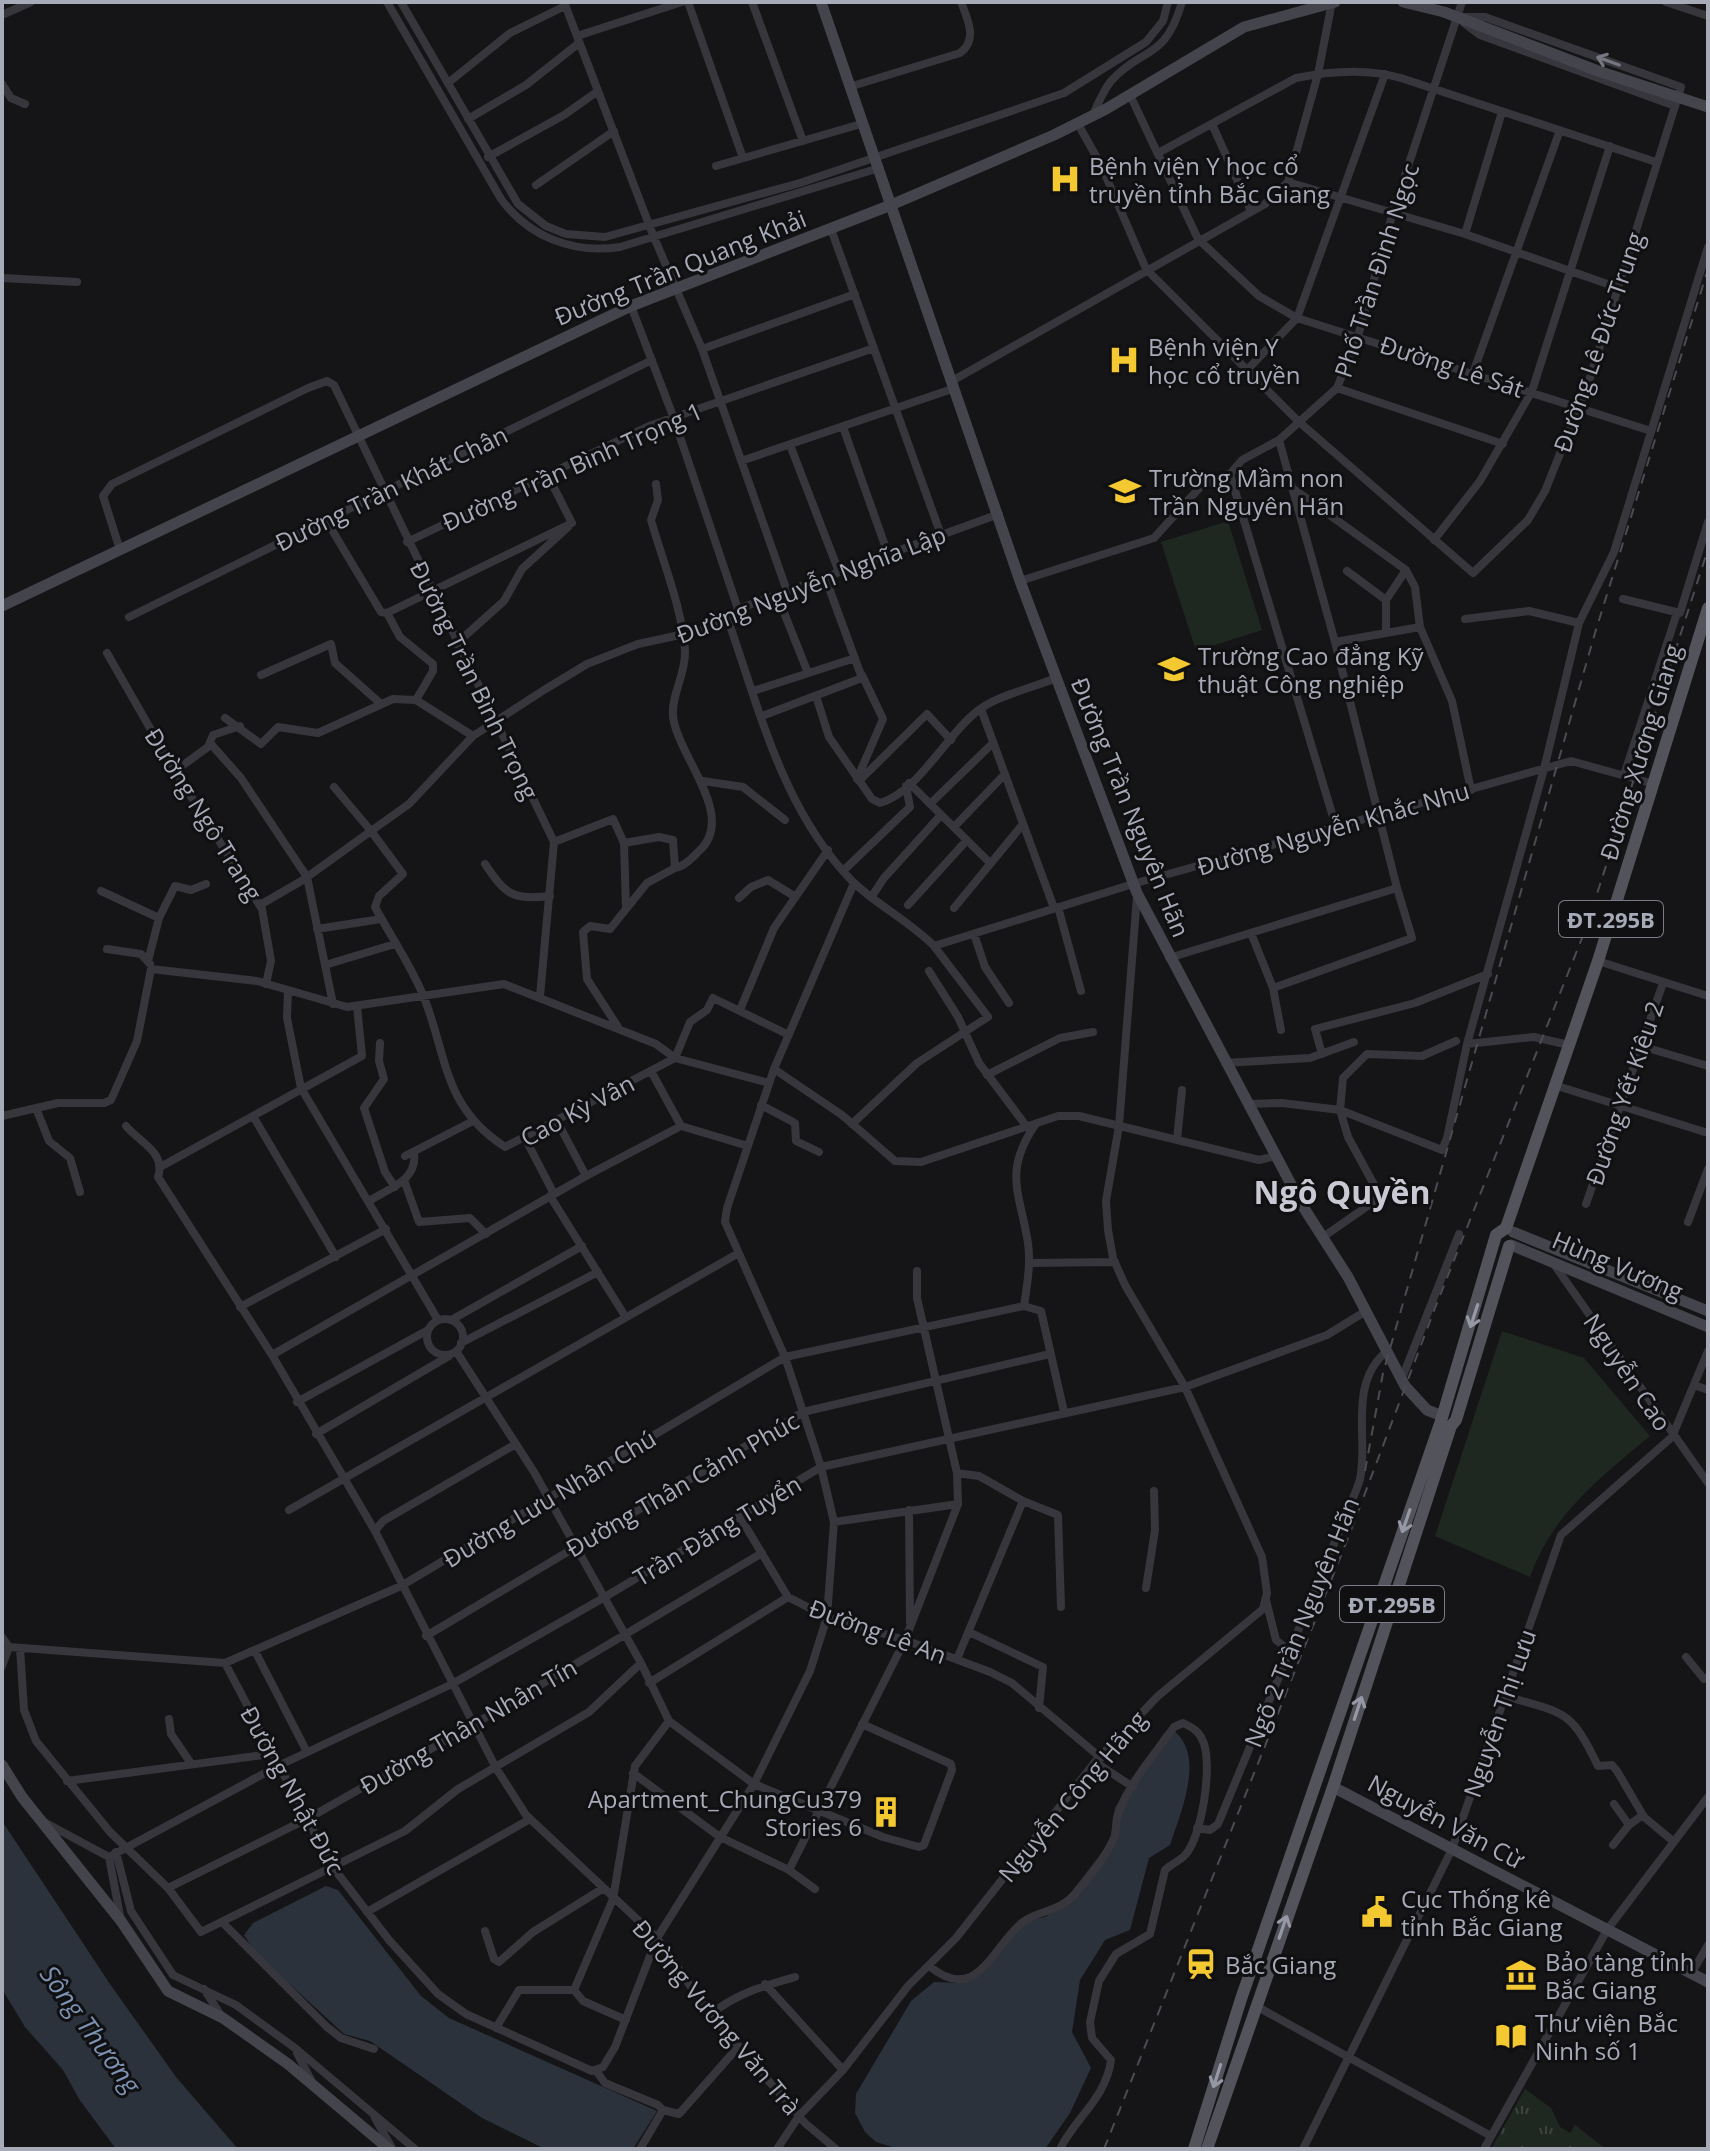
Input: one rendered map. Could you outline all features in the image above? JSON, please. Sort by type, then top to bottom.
[{"type":"main road","name":"Đường Xương Giang","points":[[1194,2149],[1243,1999],[1507,1239],[1554,1085],[1598,961],[1705,629],[1708,608]]},
{"type":"main road","name":"Đường Xương Giang","points":[[1207,2149],[1332,1787],[1446,1417]]},
{"type":"main road","points":[[1318,1781],[1329,1775],[1332,1787]]},
{"type":"main road","points":[[1243,1999],[1247,2010],[1256,2005]]},
{"type":"street","points":[[2,15],[31,2]]},
{"type":"street","points":[[387,2],[509,210],[524,225],[555,241],[576,247],[652,231],[874,163],[1064,93],[1146,42],[1163,21],[1168,2]]},
{"type":"street","points":[[401,2],[488,157],[518,204],[546,226],[606,243]]},
{"type":"street","points":[[468,119],[526,85],[578,40],[682,2]]},
{"type":"street","points":[[688,2],[743,158]]},
{"type":"street","points":[[752,2],[803,141]]},
{"type":"street","name":"Đường Trần Nguyên Hãn","points":[[821,2],[1020,581],[1135,889],[1225,1063],[1402,1378],[1427,1410],[1446,1417]]},
{"type":"street","points":[[849,87],[960,53],[968,47],[971,37],[961,2]]},
{"type":"street","points":[[1093,116],[1113,79],[1162,44],[1175,24],[1182,2]]},
{"type":"street","points":[[741,461],[895,410],[954,385],[1146,269],[1276,197],[1288,182],[1318,74],[1333,2]]},
{"type":"street","name":"Đường Trần Quang Khải","points":[[2,606],[631,306],[891,205],[1078,124],[1244,27],[1333,2]]},
{"type":"street","points":[[1403,2],[1457,18],[1598,71],[1708,107]]},
{"type":"street","name":"Phố Trần Đình Ngọc","points":[[1020,581],[1154,538],[1202,485],[1230,474],[1242,460],[1279,440],[1337,388],[1358,336],[1393,212],[1436,89],[1462,2]]},
{"type":"street","points":[[1666,2],[1708,16]]},
{"type":"street","points":[[448,83],[510,33],[565,4],[652,231],[702,349],[787,591]]},
{"type":"street","name":"Đường Lê Đức Trung","points":[[1434,540],[1473,573],[1528,520],[1545,491],[1588,384],[1681,87],[1485,17],[1457,18]]},
{"type":"street","points":[[1457,18],[1480,35],[1675,106]]},
{"type":"street","points":[[1158,153],[1272,89],[1318,74],[1385,74],[1656,162]]},
{"type":"street","points":[[1247,370],[1297,318],[1385,74]]},
{"type":"street","points":[[2,84],[11,98],[25,104]]},
{"type":"street","points":[[488,157],[541,129],[598,91]]},
{"type":"street","name":"Đường Lê Sát","points":[[1130,95],[1198,239],[1259,296],[1297,318],[1651,431]]},
{"type":"street","points":[[1465,234],[1502,112]]},
{"type":"street","points":[[716,166],[861,124]]},
{"type":"street","points":[[1078,124],[1101,165],[1146,269],[1298,421],[1434,540],[1463,505],[1503,444],[1532,391],[1610,146]]},
{"type":"street","points":[[1212,124],[1251,211]]},
{"type":"street","points":[[1473,373],[1560,130]]},
{"type":"street","points":[[536,185],[614,131]]},
{"type":"street","points":[[1288,182],[1465,234],[1616,287]]},
{"type":"street","points":[[831,229],[941,535]]},
{"type":"street","points":[[1248,1104],[1282,1103],[1340,1110],[1442,1150],[1467,1044],[1544,769],[1579,623],[1614,552],[1708,247]]},
{"type":"street","points":[[2,278],[77,282]]},
{"type":"street","points":[[702,349],[855,294]]},
{"type":"street","points":[[631,306],[673,416],[738,609]]},
{"type":"street","name":"Đường Trần Bình Trọng 1","points":[[407,542],[673,416],[874,348]]},
{"type":"street","name":"Đường Trần Khát Chân","points":[[129,617],[652,360]]},
{"type":"street","name":"Đường Trần Bình Trọng","points":[[120,550],[105,507],[107,488],[327,381],[334,385],[431,594],[554,842],[540,996]]},
{"type":"street","points":[[1337,388],[1503,444]]},
{"type":"street","points":[[843,427],[888,554]]},
{"type":"street","points":[[1273,988],[1412,938],[1279,440]]},
{"type":"street","points":[[790,445],[839,572]]},
{"type":"street","points":[[547,474],[572,523]]},
{"type":"street","points":[[1230,474],[1336,827]]},
{"type":"street","points":[[618,1027],[587,979],[583,932],[590,926],[610,929],[647,883],[693,857],[709,837],[711,809],[703,781],[683,750],[673,718],[672,704],[685,663],[683,636],[651,520],[658,500],[656,484]]},
{"type":"street","points":[[1294,490],[1406,570],[1415,587],[1420,627],[1452,701],[1471,790]]},
{"type":"street","name":"Đường Nguyễn Nghĩa Lập","points":[[260,905],[307,877],[409,804],[473,736],[587,664],[638,644],[683,636],[728,620],[738,609],[999,514]]},
{"type":"street","points":[[326,520],[371,600],[381,612],[387,613],[572,523]]},
{"type":"street","points":[[1624,775],[1677,613],[1681,612],[1708,522]]},
{"type":"street","points":[[456,644],[504,601],[522,569],[572,523]]},
{"type":"street","points":[[1386,633],[1386,600],[1406,570]]},
{"type":"street","points":[[1347,571],[1386,600]]},
{"type":"street","points":[[825,577],[855,658],[883,719],[858,780]]},
{"type":"street","points":[[777,595],[808,673]]},
{"type":"street","points":[[1623,599],[1677,613]]},
{"type":"street","points":[[1465,619],[1529,611],[1579,623]]},
{"type":"street","points":[[387,613],[400,637],[433,664],[433,671],[416,700]]},
{"type":"street","points":[[728,620],[792,799],[854,883],[904,917],[934,946],[988,1017],[917,1063],[852,1124]]},
{"type":"street","points":[[1335,642],[1420,627]]},
{"type":"street","points":[[261,675],[331,644],[335,663],[381,704]]},
{"type":"street","name":"Đường Ngô Trang","points":[[107,653],[175,771],[260,905],[271,961],[266,984]]},
{"type":"street","points":[[753,691],[855,658]]},
{"type":"street","points":[[762,716],[859,680],[862,675]]},
{"type":"street","points":[[816,696],[829,737],[872,799],[880,803],[890,800],[907,785],[981,709],[1056,678]]},
{"type":"street","points":[[225,718],[261,744],[278,727],[318,733],[381,704],[407,698],[416,700],[473,736]]},
{"type":"street","points":[[981,709],[1056,908],[1081,991]]},
{"type":"street","points":[[858,780],[927,714],[951,740]]},
{"type":"street","points":[[175,771],[210,743],[213,735],[240,726]]},
{"type":"street","points":[[210,743],[241,778],[307,877],[333,1004]]},
{"type":"street","points":[[930,804],[993,743]]},
{"type":"street","name":"Đường Nguyễn Khắc Nhu","points":[[934,946],[1056,908],[1135,889],[1336,827],[1571,761],[1654,784]]},
{"type":"street","points":[[954,827],[1005,774]]},
{"type":"street","points":[[703,781],[743,787],[785,820]]},
{"type":"street","points":[[907,785],[990,863]]},
{"type":"street","points":[[844,870],[910,807],[907,785]]},
{"type":"street","points":[[317,929],[381,919],[375,907],[379,896],[403,874],[334,787]]},
{"type":"street","points":[[872,896],[884,878],[941,815]]},
{"type":"street","points":[[554,842],[613,819],[624,843],[626,909]]},
{"type":"street","points":[[954,908],[1023,824]]},
{"type":"street","points":[[624,843],[659,837],[673,840],[675,868]]},
{"type":"street","points":[[908,905],[967,840]]},
{"type":"street","points":[[740,1010],[774,928],[828,850]]},
{"type":"street","points":[[485,864],[509,894],[526,899],[550,896]]},
{"type":"street","points":[[739,898],[751,887],[768,880],[794,896]]},
{"type":"street","points":[[597,2072],[607,2063],[657,1938],[754,1784],[810,1671],[827,1617],[834,1522],[821,1467],[785,1357],[728,1234],[727,1208],[774,1069],[854,883]]},
{"type":"street","points":[[2,1116],[58,1103],[104,1103],[111,1100],[137,1041],[159,918],[167,908],[175,886],[191,890],[206,884]]},
{"type":"street","points":[[1168,958],[1397,888]]},
{"type":"street","points":[[1135,889],[1119,1126],[1106,1201],[1115,1262],[1185,1387],[1262,1557],[1267,1574],[1266,1600],[1276,1640],[1286,1648],[1293,1648]]},
{"type":"street","points":[[101,891],[159,918]]},
{"type":"street","name":"Cao Kỳ Vân","points":[[381,919],[425,997],[440,1057],[460,1103],[473,1121],[505,1147],[675,1058]]},
{"type":"street","points":[[1251,933],[1273,988],[1281,1030]]},
{"type":"street","points":[[974,934],[985,967],[1009,1003]]},
{"type":"street","points":[[325,965],[395,944]]},
{"type":"street","points":[[107,949],[141,954],[150,965],[266,984],[333,1004],[357,1006],[496,983],[540,996],[618,1027],[656,1044],[675,1058],[769,1083]]},
{"type":"street","points":[[1598,961],[1708,996]]},
{"type":"street","points":[[929,971],[987,1075],[1031,1125]]},
{"type":"street","points":[[1322,1054],[1315,1029],[1415,1003],[1488,974]]},
{"type":"street","name":"Đường Yết Kiêu 2","points":[[1586,1204],[1663,983]]},
{"type":"street","points":[[288,991],[287,1018],[301,1088],[438,1320]]},
{"type":"street","points":[[675,1058],[690,1022],[707,1010],[713,998],[789,1035]]},
{"type":"street","points":[[126,1126],[157,1154],[162,1166],[362,1056],[357,1006]]},
{"type":"street","points":[[987,1075],[1060,1038],[1093,1032]]},
{"type":"street","points":[[1467,1044],[1534,1037],[1569,1045]]},
{"type":"street","points":[[1323,1237],[1372,1203],[1378,1192],[1348,1137],[1340,1110],[1343,1078],[1367,1054],[1422,1056],[1456,1041]]},
{"type":"street","points":[[1225,1063],[1290,1061],[1354,1042]]},
{"type":"street","points":[[380,1043],[379,1061],[384,1079],[364,1108],[385,1172],[395,1187]]},
{"type":"street","points":[[1641,1046],[1708,1066]]},
{"type":"street","points":[[774,1069],[852,1124],[895,1161],[921,1162],[1058,1116],[1079,1116],[1259,1160],[1276,1156]]},
{"type":"street","points":[[651,1071],[681,1126]]},
{"type":"street","points":[[1554,1085],[1708,1133]]},
{"type":"street","points":[[1177,1140],[1182,1090]]},
{"type":"street","points":[[761,1105],[795,1123],[796,1141],[819,1152]]},
{"type":"street","points":[[36,1108],[49,1141],[70,1158],[80,1192]]},
{"type":"street","points":[[253,1116],[336,1257]]},
{"type":"street","points":[[369,1201],[404,1180],[415,1165],[409,1154],[473,1121]]},
{"type":"street","points":[[557,1121],[586,1176]]},
{"type":"street","points":[[1031,1125],[1021,1146],[1015,1174],[1029,1263],[1024,1306],[1041,1311],[1064,1412]]},
{"type":"street","points":[[272,1355],[563,1188],[681,1126],[748,1146]]},
{"type":"street","points":[[525,1138],[552,1195],[625,1316]]},
{"type":"street","name":"Đường Vương Văn Trà","points":[[162,1166],[158,1177],[272,1355],[375,1531],[390,1566],[496,1768],[530,1819],[657,1938],[711,2014],[799,2116],[834,2148]]},
{"type":"street","points":[[1688,1222],[1706,1183],[1708,1169]]},
{"type":"street","points":[[404,1180],[419,1222],[470,1218],[486,1234]]},
{"type":"street","points":[[240,1307],[386,1229]]},
{"type":"street","points":[[1402,1378],[1459,1234]]},
{"type":"street","name":"Hùng Vương","points":[[1507,1239],[1580,1257],[1708,1311]]},
{"type":"street","name":"Hùng Vương","points":[[1507,1239],[1708,1327]]},
{"type":"street","points":[[297,1402],[428,1330],[438,1320],[453,1319],[582,1246]]},
{"type":"street","points":[[289,1510],[737,1254]]},
{"type":"street","points":[[1575,1269],[1580,1257]]},
{"type":"street","name":"Nguyễn Cao","points":[[1551,1259],[1672,1437],[1708,1483]]},
{"type":"street","points":[[1029,1263],[1115,1262]]},
{"type":"street","points":[[789,1870],[905,1640],[958,1504],[957,1473],[917,1298],[917,1271]]},
{"type":"street","points":[[316,1434],[455,1350],[598,1272]]},
{"type":"street","name":"Đường Lưu Nhân Chú","points":[[9,1647],[225,1663],[256,1653],[401,1586],[785,1357],[1024,1306]]},
{"type":"street","name":"Trần Đăng Tuyển","points":[[112,1854],[278,1766],[452,1684],[605,1597],[821,1467],[1185,1387],[1327,1335],[1366,1311]]},
{"type":"street","points":[[453,1319],[462,1332],[455,1350]]},
{"type":"street","points":[[428,1330],[426,1339],[430,1349],[455,1350]]},
{"type":"street","points":[[455,1350],[534,1472],[641,1663],[669,1721],[754,1784],[910,1847],[924,1845],[952,1770],[951,1764],[862,1724]]},
{"type":"street","name":"Ngõ 2 Trần Nguyên Hãn","points":[[1197,1828],[1210,1830],[1218,1824],[1293,1648],[1361,1477],[1363,1401],[1375,1361],[1387,1351]]},
{"type":"street","name":"Nguyễn Thị Lưu","points":[[1303,2149],[1452,1849],[1561,1535],[1672,1437],[1708,1351]]},
{"type":"street","name":"Đường Thân Cảnh Phúc","points":[[426,1636],[803,1412],[1050,1354]]},
{"type":"street","points":[[1694,1385],[1708,1390]]},
{"type":"street","points":[[375,1531],[383,1521],[516,1444]]},
{"type":"street","points":[[957,1473],[979,1476],[1023,1501],[1058,1515],[1061,1607]]},
{"type":"street","points":[[1146,1588],[1155,1530],[1154,1491]]},
{"type":"street","points":[[957,1659],[1023,1501]]},
{"type":"street","points":[[834,1522],[958,1504]]},
{"type":"street","points":[[909,1510],[910,1627]]},
{"type":"street","points":[[740,1517],[788,1597]]},
{"type":"street","name":"Đường Thân Nhân Tín","points":[[168,1888],[307,1819],[577,1665],[623,1632],[762,1553]]},
{"type":"street","name":"Đường Lê An","points":[[649,1683],[788,1597],[827,1617],[905,1640],[1012,1683],[1133,1787]]},
{"type":"street","name":"Nguyễn Công Hãng","points":[[777,2149],[799,2116],[843,2070],[908,1986],[956,1938],[1098,1760],[1158,1696],[1253,1621],[1266,1600]]},
{"type":"street","points":[[969,1632],[1043,1667],[1039,1708]]},
{"type":"street","points":[[2,1637],[9,1647],[2,1666]]},
{"type":"street","points":[[20,1648],[26,1721],[36,1741],[110,1832],[168,1888],[197,1930],[204,1932],[405,1831],[448,1795],[496,1768],[532,1742],[559,1733],[589,1712],[641,1663]]},
{"type":"street","points":[[256,1653],[307,1752]]},
{"type":"street","points":[[1686,1657],[1704,1679],[1708,1677]]},
{"type":"street","name":"Đường Nhật Đức","points":[[225,1663],[332,1866],[438,1994],[466,2014],[597,2072],[605,2083],[658,2105],[663,2110]]},
{"type":"street","points":[[1505,1696],[1553,1711],[1573,1721],[1598,1766],[1612,1765],[1643,1815],[1674,1842]]},
{"type":"street","points":[[169,1719],[173,1738],[190,1762]]},
{"type":"street","points":[[574,1990],[613,1899],[633,1773],[669,1721]]},
{"type":"street","points":[[929,1966],[946,1978],[973,1977],[986,1967],[1023,1922],[1057,1910],[1076,1893],[1114,1837],[1118,1814],[1133,1787],[1174,1727],[1183,1723],[1194,1728],[1202,1739],[1208,1772],[1197,1828],[1185,1857],[1165,1870],[1150,1934],[1116,1954],[1099,1981],[1090,2022],[1092,2038],[1111,2060],[1108,2077],[1094,2104],[1067,2135],[1060,2149]]},
{"type":"street","points":[[67,1781],[190,1762],[271,1754]]},
{"type":"street","points":[[2,1765],[41,1821],[121,1921],[168,1991],[223,2018],[313,2084],[391,2149]]},
{"type":"street","points":[[633,1773],[720,1837],[789,1870],[815,1889]]},
{"type":"street","name":"Nguyễn Văn Cừ","points":[[1332,1787],[1708,1982]]},
{"type":"street","points":[[1484,2149],[1607,1930],[1708,1797]]},
{"type":"street","points":[[1614,1804],[1629,1825]]},
{"type":"street","points":[[1613,1845],[1629,1825],[1643,1815]]},
{"type":"street","points":[[367,1912],[530,1819]]},
{"type":"street","points":[[41,1821],[112,1854],[131,1911],[173,1975],[236,2005],[295,2048],[415,2149]]},
{"type":"street","points":[[112,1854],[121,1921]]},
{"type":"street","points":[[485,1931],[494,1959],[499,1962],[533,1932],[602,1889]]},
{"type":"street","points":[[222,1922],[327,2027],[341,2038],[374,2049]]},
{"type":"street","points":[[1691,1974],[1708,1945]]},
{"type":"street","points":[[711,2014],[732,1997],[765,1984],[795,1977]]},
{"type":"street","points":[[765,1984],[843,2070]]},
{"type":"street","points":[[204,1989],[223,2018]]},
{"type":"street","points":[[496,2028],[519,1990],[574,1990]]},
{"type":"street","points":[[574,1990],[583,2001],[626,2020]]},
{"type":"street","points":[[1256,2005],[1491,2136]]},
{"type":"street","points":[[640,2149],[663,2110],[679,2114],[739,2046]]},
{"type":"street","points":[[295,2048],[313,2084]]},
{"type":"street","points":[[372,2112],[391,2149]]},
{"type":"green space","points":[[1228,521],[1262,630],[1196,651],[1161,542]]},
{"type":"green space","points":[[1502,1331],[1584,1358],[1650,1436],[1596,1483],[1565,1516],[1551,1534],[1530,1577],[1435,1536]]},
{"type":"green space","points":[[1525,2089],[1551,2108],[1560,2127],[1570,2133],[1575,2125],[1606,2149],[1491,2149]]},
{"type":"water","points":[[1174,1731],[1188,1755],[1189,1770],[1179,1818],[1170,1845],[1149,1858],[1130,1930],[1105,1940],[1080,1980],[1072,2032],[1091,2068],[1070,2113],[1045,2149],[899,2149],[876,2142],[865,2132],[855,2113],[856,2094],[911,2001],[934,1982],[963,1983],[1022,1922],[1045,1917],[1058,1909],[1103,1851],[1111,1836],[1115,1808],[1164,1733]]},
{"type":"water","name":"Sông Thương","points":[[2,1821],[176,2077],[238,2149],[116,2149],[79,2099],[63,2070],[25,2027],[2,1989]]},
{"type":"water","points":[[326,1886],[338,1890],[421,1996],[449,2018],[657,2111],[633,2149],[545,2149],[482,2118],[370,2041],[344,2034],[256,1953],[244,1935],[253,1923]]},
{"type":"railway","points":[[1365,1471],[1383,1373],[1595,633],[1708,269]]},
{"type":"railway","points":[[1104,2149],[1350,1533],[1435,1308],[1586,928],[1708,549]]},
{"type":"place","name":"Bệnh viện Y học cổ truyền tỉnh Bắc Giang","points":[[1065,179]]},
{"type":"place","name":"Bệnh viện Y học cổ truyền","points":[[1124,360]]},
{"type":"place","name":"Trường Mầm non Trần Nguyên Hãn","points":[[1125,491]]},
{"type":"place","name":"Trường Cao đẳng Kỹ thuật Công nghiệp","points":[[1174,669]]},
{"type":"place","name":"Apartment_ChungCu379 Stories 6","points":[[886,1812]]},
{"type":"place","name":"Cục Thống kê tỉnh Bắc Giang","points":[[1377,1912]]},
{"type":"place","name":"Bắc Giang","points":[[1201,1964]]},
{"type":"place","name":"Bảo tàng tỉnh Bắc Giang","points":[[1521,1975]]},
{"type":"place","name":"Thư viện Bắc Ninh số 1","points":[[1511,2036]]},
{"type":"district","name":"Ngô Quyền","points":[[1342,1191]]}]
